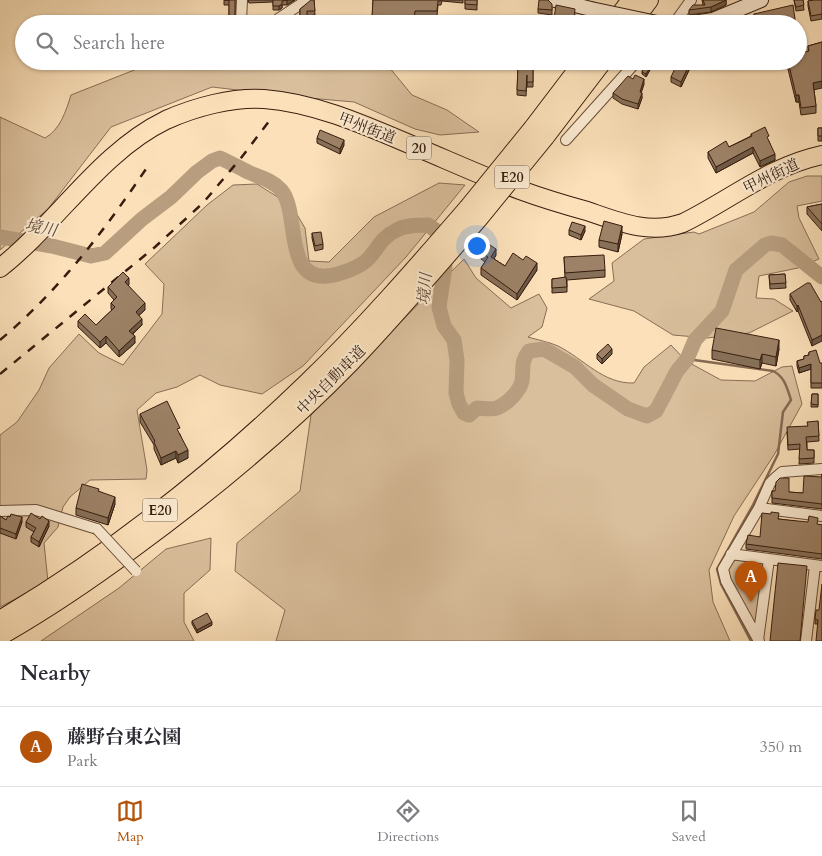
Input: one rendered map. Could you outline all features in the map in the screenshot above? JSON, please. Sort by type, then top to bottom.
[{"type":"highway","points":[[620,15],[631,0]]},
{"type":"highway","points":[[638,15],[649,0]]},
{"type":"highway","name":"中央自動車道","points":[[0,636],[66,595],[166,524],[238,467],[350,363],[418,289],[479,218],[539,132],[578,70]]},
{"type":"highway","name":"中央自動車道","points":[[0,620],[89,563],[153,516],[221,462],[307,383],[406,279],[468,208],[595,70]]},
{"type":"highway","name":"甲州街道","points":[[0,268],[39,233],[97,173],[145,132],[167,120],[194,111],[217,104],[241,100],[263,99],[314,108],[375,130],[521,190],[647,229],[672,227],[683,223],[768,174],[793,163],[821,156]]},
{"type":"main road","points":[[555,0],[626,15]]},
{"type":"main road","points":[[725,15],[761,0]]},
{"type":"street","points":[[242,0],[242,15]]},
{"type":"street","points":[[284,15],[307,0]]},
{"type":"street","points":[[680,15],[691,0]]},
{"type":"street","points":[[566,140],[630,70]]},
{"type":"street","points":[[758,640],[722,573],[726,562],[759,508],[770,483],[782,472],[822,469]]},
{"type":"street","points":[[759,508],[822,516]]},
{"type":"street","points":[[0,511],[36,510],[97,528],[136,571]]},
{"type":"street","points":[[731,554],[818,566],[806,641]]},
{"type":"street","points":[[758,640],[769,559]]},
{"type":"shaded area","points":[[134,70],[391,70],[412,95],[447,110],[479,132],[440,135],[415,129],[354,102],[212,87],[111,127],[48,209],[0,250],[0,117],[45,138],[55,130],[65,114],[71,95]]},
{"type":"shaded area","points":[[807,176],[822,176],[822,201],[797,206],[799,218],[819,259],[798,268],[759,276],[756,298],[774,299],[793,311],[749,333],[707,338],[673,335],[634,311],[589,299],[614,281],[612,263],[644,239],[694,232],[699,234],[754,212],[789,182]]},
{"type":"shaded area","points":[[439,183],[465,185],[406,257],[303,366],[262,394],[220,385],[200,375],[177,387],[156,393],[137,410],[147,470],[146,479],[90,480],[70,497],[63,507],[58,527],[44,543],[48,582],[0,607],[0,435],[17,422],[39,390],[49,368],[79,334],[99,353],[123,365],[162,314],[164,284],[145,264],[207,205],[233,185],[257,184],[292,206],[305,228],[309,261],[329,262],[374,217]]},
{"type":"shaded area","points":[[464,259],[476,278],[511,308],[539,294],[547,308],[542,327],[528,337],[558,346],[594,370],[613,379],[634,383],[644,367],[671,345],[686,361],[721,380],[755,381],[782,367],[792,366],[802,404],[774,455],[734,516],[709,570],[713,602],[730,641],[276,641],[285,610],[235,571],[237,543],[300,491],[311,415],[360,362]]},
{"type":"shaded area","points":[[211,538],[210,570],[184,593],[184,622],[194,641],[41,641],[119,588],[166,549]]},
{"type":"shaded area","points":[[736,560],[761,563],[765,567],[758,622],[754,624],[727,573],[732,562]]},
{"type":"building","points":[[229,0],[235,0],[235,15],[229,15]]},
{"type":"building","points":[[273,0],[288,0],[282,1],[282,4],[279,6],[273,6]]},
{"type":"building","points":[[311,0],[314,0],[315,11],[307,11],[307,15],[300,15],[300,9]]},
{"type":"building","points":[[373,0],[441,0],[438,1],[437,11],[415,11],[415,15],[372,15]]},
{"type":"building","points":[[465,0],[477,0],[477,5],[465,4]]},
{"type":"building","points":[[539,0],[548,0],[552,4],[552,10],[538,9]]},
{"type":"building","points":[[703,0],[726,0],[711,7],[689,10],[693,5],[705,5]]},
{"type":"building","points":[[794,0],[803,0],[804,5],[796,7]]},
{"type":"building","points":[[822,0],[822,14],[811,16],[808,1]]},
{"type":"building","points":[[556,5],[575,9],[574,15],[555,15]]},
{"type":"building","points":[[793,5],[794,15],[754,15]]},
{"type":"building","points":[[822,42],[822,81],[813,83],[816,106],[801,108],[799,95],[796,95],[790,70],[807,70],[808,46]]},
{"type":"building","points":[[518,70],[533,70],[533,82],[527,82],[527,75],[526,91],[517,90]]},
{"type":"building","points":[[643,70],[648,70],[646,74],[642,72]]},
{"type":"building","points":[[674,70],[687,70],[681,82],[671,77]]},
{"type":"building","points":[[635,75],[644,79],[638,104],[622,99],[613,93],[628,76],[633,79]]},
{"type":"building","points":[[765,127],[769,136],[767,137],[775,154],[760,161],[753,147],[716,167],[708,152],[726,141],[729,147],[752,136],[751,134]]},
{"type":"building","points":[[818,128],[822,128],[822,136],[818,136]]},
{"type":"building","points":[[320,130],[344,140],[340,149],[317,138]]},
{"type":"building","points":[[822,204],[822,224],[807,207]]},
{"type":"building","points":[[604,221],[622,226],[618,244],[599,240]]},
{"type":"building","points":[[572,222],[585,226],[581,235],[569,230]]},
{"type":"building","points":[[321,232],[323,244],[315,246],[312,233]]},
{"type":"building","points":[[487,243],[496,249],[491,257],[505,266],[513,253],[523,260],[526,256],[537,263],[517,294],[481,268],[488,257],[481,252]]},
{"type":"building","points":[[604,255],[605,270],[565,273],[564,257]]},
{"type":"building","points":[[123,272],[129,278],[125,282],[145,303],[136,312],[142,319],[129,331],[135,336],[119,351],[106,336],[100,342],[78,321],[85,314],[96,325],[115,307],[111,303],[117,297],[108,287]]},
{"type":"building","points":[[785,274],[786,283],[770,284],[769,275]]},
{"type":"building","points":[[566,277],[567,287],[552,288],[552,279]]},
{"type":"building","points":[[810,283],[822,301],[822,335],[812,340],[798,305],[790,294]]},
{"type":"building","points":[[716,328],[779,340],[776,357],[762,354],[760,360],[712,350]]},
{"type":"building","points":[[608,344],[612,349],[602,359],[597,354]]},
{"type":"building","points":[[816,350],[820,363],[822,363],[822,383],[811,383],[811,364],[799,368],[797,361],[804,359],[804,356],[809,355],[809,352]]},
{"type":"building","points":[[812,394],[818,394],[818,405],[811,404]]},
{"type":"building","points":[[167,401],[180,428],[177,429],[188,450],[178,455],[176,451],[161,458],[155,441],[140,414]]},
{"type":"building","points":[[818,421],[819,436],[806,437],[807,450],[814,450],[814,458],[799,459],[800,444],[788,445],[787,427],[808,426],[807,422]]},
{"type":"building","points":[[804,476],[822,477],[822,504],[772,498],[772,491],[775,491],[776,482],[780,478],[789,478],[789,492],[803,493]]},
{"type":"building","points":[[82,484],[99,489],[98,491],[115,497],[108,518],[76,508]]},
{"type":"building","points":[[771,512],[779,513],[778,519],[808,522],[809,516],[818,518],[817,524],[822,525],[822,554],[746,544],[748,535],[760,537],[762,513],[771,514]]},
{"type":"building","points":[[31,513],[40,519],[42,516],[49,521],[39,542],[31,537],[36,528],[26,522]]},
{"type":"building","points":[[11,514],[22,517],[16,534],[0,528],[0,516],[6,520]]},
{"type":"building","points":[[778,563],[807,566],[800,641],[770,641]]},
{"type":"building","points":[[822,584],[822,641],[816,641],[818,620],[815,619],[816,610],[819,610]]},
{"type":"building","points":[[207,613],[212,622],[197,630],[192,621]]},
{"type":"waterway","name":"境川","points":[[0,237],[52,246],[91,256],[105,253],[142,219],[171,197],[197,172],[212,161],[220,158],[270,181],[281,190],[287,200],[298,256],[304,267],[313,274],[327,276],[349,270],[366,261],[391,233],[407,226],[428,225],[438,232],[445,267],[439,307],[444,326],[454,340],[457,360],[456,393],[459,404],[464,413],[469,415],[477,408],[495,409],[509,400],[521,385],[523,362],[526,355],[529,351],[544,349],[575,367],[593,385],[628,409],[647,416],[656,411],[677,371],[687,359],[695,340],[722,311],[736,270],[765,245],[771,243],[782,245],[822,277]]},
{"type":"waterway","points":[[687,359],[773,371],[783,380],[791,400],[783,412],[778,454],[753,505],[717,569],[721,584],[751,641]]},
{"type":"railway","points":[[0,374],[155,247],[203,203],[270,120]]},
{"type":"railway","points":[[0,340],[43,300],[81,257],[117,211],[150,163]]},
{"type":"place","name":"藤野台東公園","points":[[751,602]]}]
